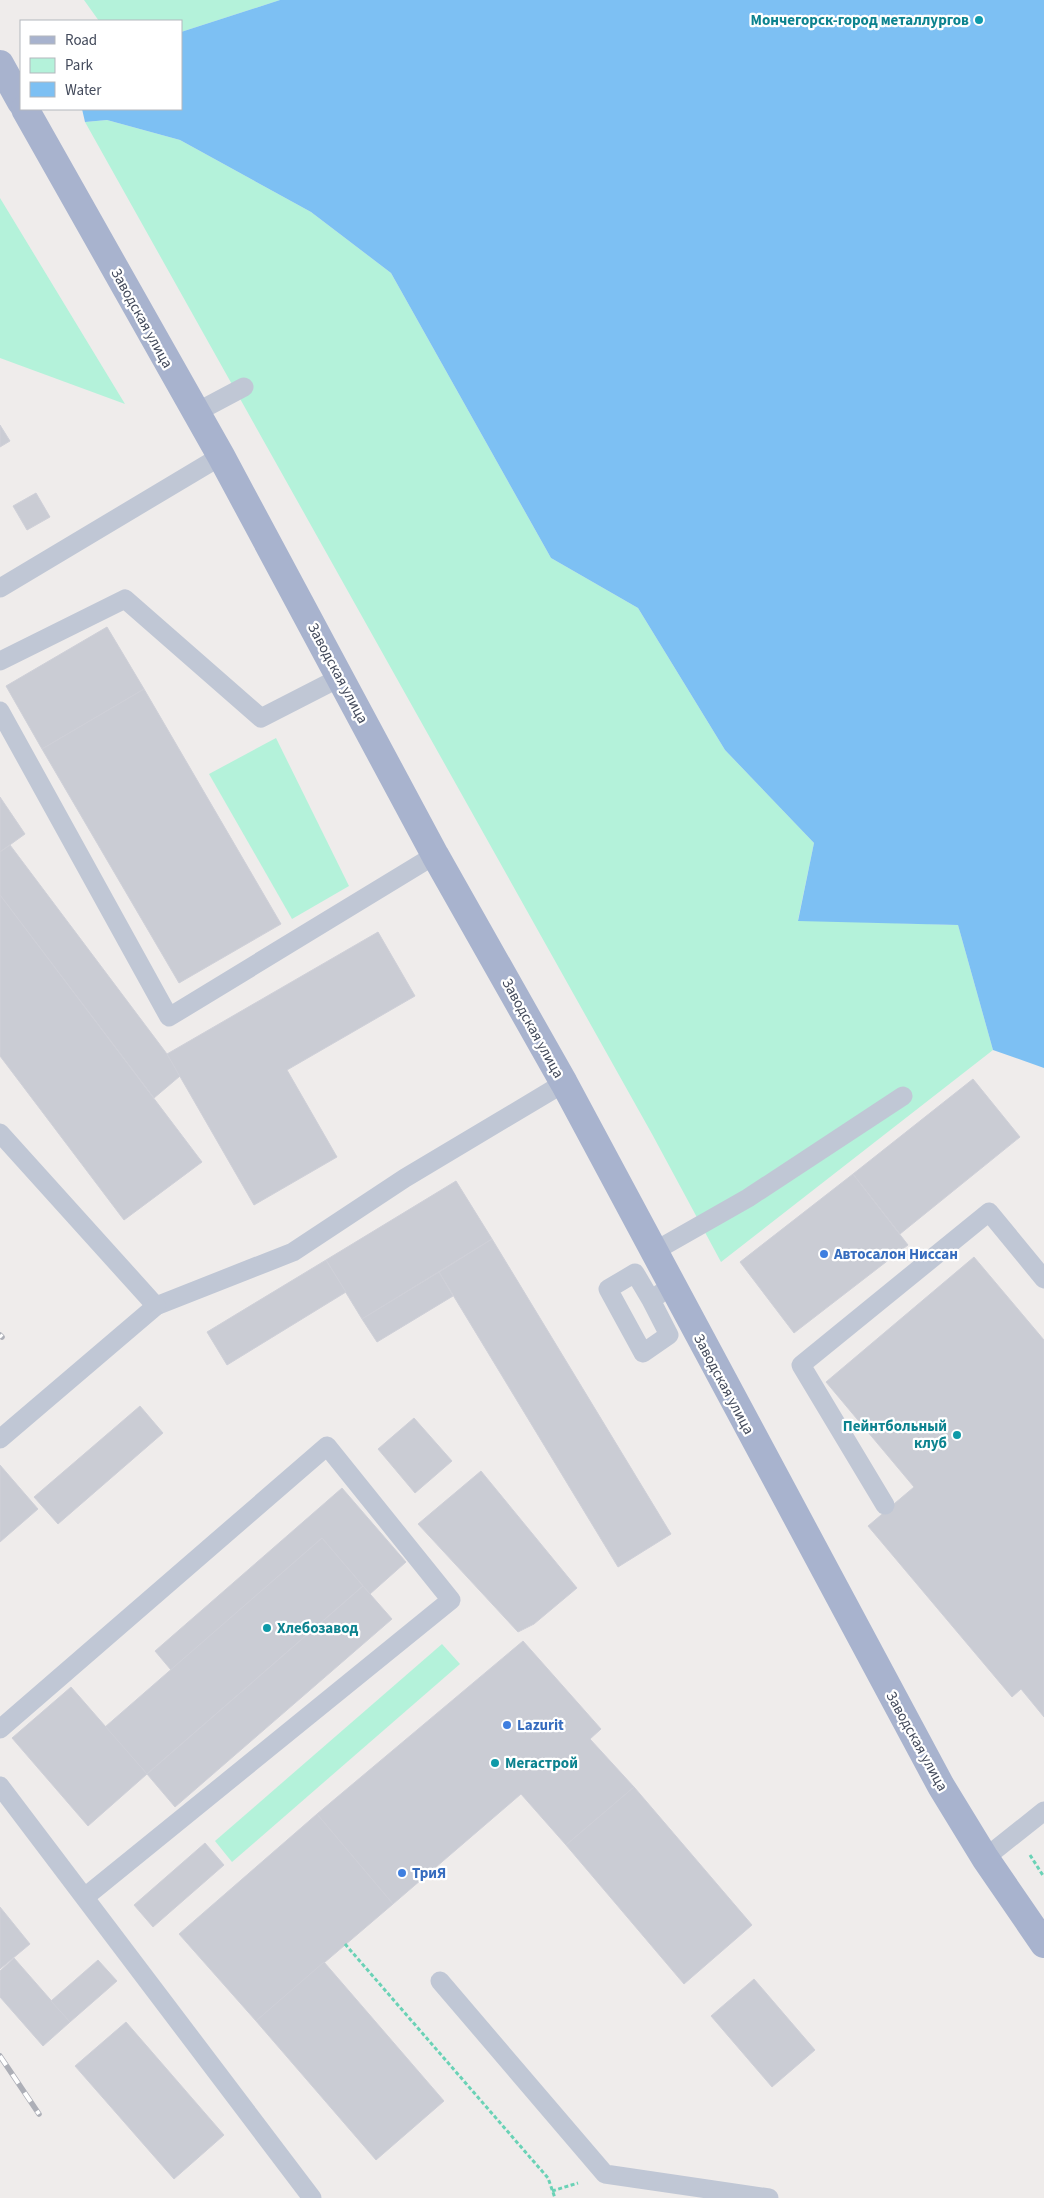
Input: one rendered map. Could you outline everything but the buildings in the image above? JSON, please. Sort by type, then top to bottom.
[{"type":"main road","points":[[0,64],[20,100]]},
{"type":"main road","name":"Заводская улица","points":[[26,110],[221,456],[435,855],[564,1083],[653,1252],[661,1293],[941,1786],[985,1858],[1044,1944]]},
{"type":"lane","points":[[195,413],[244,387]]},
{"type":"lane","points":[[0,588],[221,456]]},
{"type":"lane","points":[[0,661],[125,599],[261,718],[340,677]]},
{"type":"lane","points":[[0,711],[169,1017],[435,855]]},
{"type":"lane","points":[[0,1439],[156,1306],[293,1252],[405,1178],[564,1083]]},
{"type":"lane","points":[[653,1252],[748,1198],[903,1096]]},
{"type":"lane","points":[[0,1132],[156,1306]]},
{"type":"lane","points":[[885,1505],[801,1365],[988,1212],[1044,1279]]},
{"type":"lane","points":[[0,1729],[327,1446],[451,1600],[85,1897]]},
{"type":"lane","points":[[0,1786],[312,2198]]},
{"type":"lane","points":[[985,1858],[1044,1811]]},
{"type":"lane","points":[[440,1981],[605,2174],[769,2198]]},
{"type":"path","points":[[345,1944],[548,2178],[555,2198]]},
{"type":"green space","points":[[84,0],[280,0],[182,32],[182,20],[98,20]]},
{"type":"green space","points":[[107,120],[180,140],[311,212],[391,273],[551,558],[638,608],[725,750],[814,843],[798,920],[958,925],[993,1050],[721,1262],[652,1134],[85,122]]},
{"type":"green space","points":[[0,198],[125,404],[0,358]]},
{"type":"green space","points":[[276,738],[349,886],[292,919],[209,774]]},
{"type":"green space","points":[[442,1644],[460,1664],[232,1862],[215,1841]]},
{"type":"water","points":[[280,0],[1044,0],[1044,1068],[993,1050],[958,925],[798,921],[814,843],[725,750],[638,608],[551,558],[391,273],[311,212],[180,140],[107,120],[85,122],[82,110],[182,110],[182,32]]},
{"type":"railway","points":[[0,2056],[39,2114]]},
{"type":"place","name":"Мончегорск-город металлургов","points":[[979,20]]},
{"type":"place","name":"Автосалон Ниссан","points":[[824,1254]]},
{"type":"place","name":"Пейнтбольный клуб","points":[[957,1435]]},
{"type":"place","name":"Хлебозавод","points":[[267,1628]]},
{"type":"place","name":"Lazurit","points":[[507,1725]]},
{"type":"place","name":"Мегастрой","points":[[495,1763]]},
{"type":"place","name":"ТриЯ","points":[[402,1873]]}]
